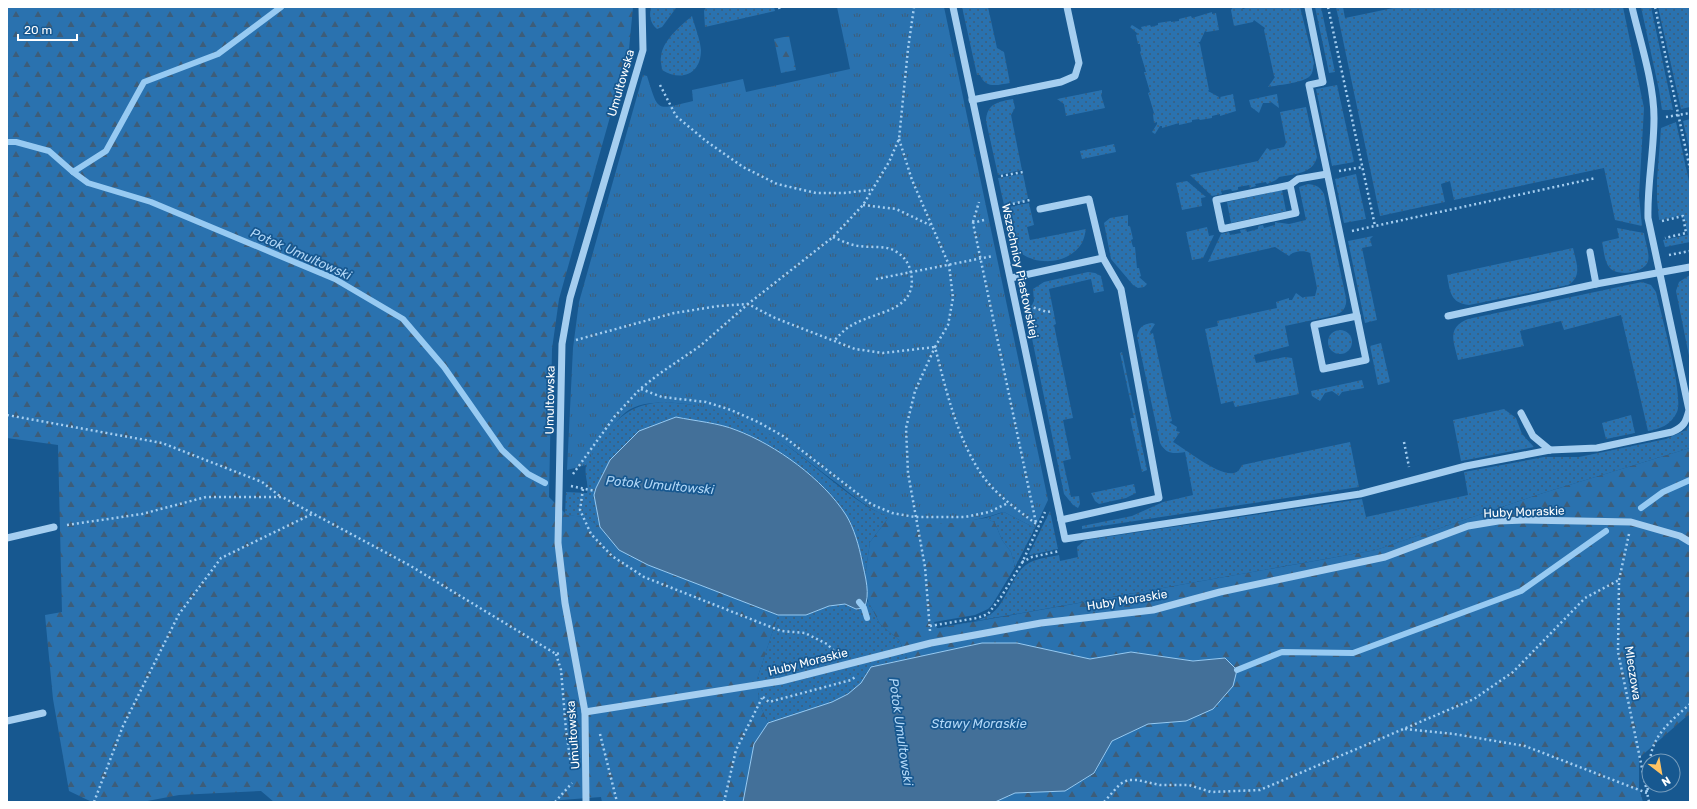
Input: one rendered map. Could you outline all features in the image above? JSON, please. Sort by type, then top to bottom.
[{"type":"street","name":"Umultowska","points":[[586,802],[587,779],[585,712],[565,602],[558,543],[562,344],[570,298],[643,50],[642,7]]},
{"type":"street","name":"Wszechnicy Piastowskiej","points":[[953,7],[1065,539]]},
{"type":"street","points":[[972,100],[1061,82],[1075,76],[1079,63],[1067,7]]},
{"type":"street","points":[[1308,7],[1323,82],[1309,85],[1366,360],[1323,369],[1314,325],[1356,316]]},
{"type":"street","points":[[1065,539],[1360,494],[1466,466],[1550,450],[1598,448],[1672,432],[1682,428],[1687,420],[1689,410],[1649,224],[1647,194],[1654,118],[1650,89],[1632,7]]},
{"type":"street","points":[[1290,185],[1296,213],[1222,229],[1216,200],[1290,185],[1298,180],[1327,174]]},
{"type":"street","points":[[1040,209],[1089,199],[1103,258],[1121,289],[1159,498],[1061,520]]},
{"type":"street","points":[[1590,252],[1596,284]]},
{"type":"street","points":[[1011,278],[1103,258]]},
{"type":"street","points":[[1448,316],[1596,284],[1690,267]]},
{"type":"street","points":[[1521,413],[1533,436],[1550,450]]},
{"type":"street","name":"Huby Moraskie","points":[[585,712],[781,682],[931,643],[1041,623],[1153,610],[1220,592],[1385,557],[1468,526],[1498,521],[1525,520],[1631,522],[1680,536],[1690,542]]},
{"type":"street","points":[[7,538],[54,527]]},
{"type":"street","points":[[7,721],[43,714]]},
{"type":"path","points":[[779,7],[780,11]]},
{"type":"path","points":[[559,483],[575,472],[615,416],[640,389],[700,346],[748,304],[833,237],[863,205],[871,190],[890,162],[899,139],[908,49],[914,7]]},
{"type":"path","points":[[1328,7],[1375,226]]},
{"type":"path","points":[[1655,7],[1690,169]]},
{"type":"path","points":[[660,85],[676,116],[706,141],[743,167],[756,174],[777,184],[816,193],[844,193],[871,190]]},
{"type":"path","points":[[1654,118],[1690,114]]},
{"type":"path","points":[[899,139],[912,180],[930,225],[949,265],[953,298],[948,326],[935,347],[915,391],[906,428],[908,473],[925,567],[931,643]]},
{"type":"path","points":[[1327,174],[1362,167]]},
{"type":"path","points":[[1340,234],[1596,178]]},
{"type":"path","points":[[996,207],[1032,200],[1040,209]]},
{"type":"path","points":[[863,205],[896,209],[930,225]]},
{"type":"path","points":[[1649,224],[1683,216],[1686,233],[1653,240]]},
{"type":"path","points":[[998,218],[973,222],[1036,524]]},
{"type":"path","points":[[833,237],[849,244],[895,250],[909,264],[912,280],[910,291],[899,306],[855,323],[843,330],[835,340]]},
{"type":"path","points":[[1656,258],[1690,251]]},
{"type":"path","points":[[876,279],[980,259]]},
{"type":"path","points":[[562,344],[674,314],[719,306],[748,304],[775,318],[856,349],[884,353],[935,347]]},
{"type":"path","points":[[1031,306],[1047,312],[1053,311]]},
{"type":"path","points":[[935,347],[949,402],[966,445],[983,476],[1008,503],[1039,526]]},
{"type":"path","points":[[640,389],[662,397],[706,402],[731,410],[758,422],[783,436],[871,504],[892,513],[915,517],[965,517],[988,512],[1008,503]]},
{"type":"path","points":[[7,415],[162,443],[262,482],[282,497],[409,565],[556,654],[561,670],[571,767]]},
{"type":"path","points":[[1404,442],[1409,468]]},
{"type":"path","points":[[559,483],[595,491]]},
{"type":"path","points":[[583,489],[580,510],[591,534],[612,556],[644,577],[781,631],[805,633],[827,644],[846,664]]},
{"type":"path","points":[[54,527],[142,514],[206,497],[282,497]]},
{"type":"path","points":[[930,626],[977,618],[988,614],[1001,597],[1022,563],[1047,508],[1058,503]]},
{"type":"path","points":[[94,802],[123,726],[179,614],[221,558],[313,514]]},
{"type":"path","name":"Mleczowa","points":[[1631,522],[1620,580],[1618,652],[1641,764]]},
{"type":"path","points":[[1022,563],[1032,558],[1067,550],[1065,539]]},
{"type":"path","points":[[1104,802],[1120,784],[1128,780],[1137,780],[1160,785],[1188,785],[1211,792],[1260,790],[1474,699],[1513,672],[1585,598],[1620,580]]},
{"type":"path","points":[[556,654],[574,650]]},
{"type":"path","points":[[724,802],[736,750],[763,697]]},
{"type":"path","points":[[1651,753],[1656,738],[1668,724],[1690,704]]},
{"type":"path","points":[[585,712],[601,737],[617,802]]},
{"type":"path","points":[[1404,729],[1454,734],[1525,746],[1641,791]]},
{"type":"path","points":[[555,802],[573,781],[587,779]]},
{"type":"path","name":"Mleczowa","points":[[1647,793],[1649,802]]},
{"type":"green space","points":[[7,7],[633,7],[629,49],[559,299],[552,349],[549,497],[567,515],[585,517],[600,527],[619,550],[648,565],[778,615],[757,679],[759,703],[768,723],[754,744],[743,802],[602,802],[601,797],[535,802],[274,802],[261,791],[179,795],[142,802],[92,802],[69,791],[53,699],[45,615],[62,612],[58,445],[7,438]]},
{"type":"green space","points":[[651,7],[676,8],[662,27],[657,29],[651,19]]},
{"type":"green space","points":[[706,7],[774,7],[775,11],[705,27],[704,11]]},
{"type":"green space","points":[[837,7],[944,7],[1048,500],[1035,528],[1004,512],[975,520],[937,524],[923,524],[888,517],[865,504],[776,438],[759,428],[720,411],[676,403],[643,404],[626,412],[609,430],[586,465],[567,470],[573,348],[579,302],[643,75],[647,76],[657,103],[660,106],[665,107],[693,101],[692,90],[743,79],[746,92],[850,69]]},
{"type":"green space","points":[[962,7],[988,7],[997,48],[1004,52],[1010,83],[992,85],[985,82],[980,75],[977,75]]},
{"type":"green space","points":[[1233,7],[1241,7],[1243,9],[1248,7],[1300,7],[1314,63],[1310,76],[1296,82],[1268,87],[1275,77],[1264,30],[1265,28],[1254,20],[1253,22],[1234,26],[1231,10]]},
{"type":"green space","points":[[1315,7],[1321,7],[1335,72],[1329,73]]},
{"type":"green space","points":[[1336,7],[1343,7],[1345,18],[1398,7],[1623,7],[1644,108],[1639,196],[1642,226],[1615,220],[1604,168],[1454,200],[1450,181],[1441,184],[1445,202],[1380,216]]},
{"type":"green space","points":[[1641,7],[1651,7],[1673,110],[1662,110]]},
{"type":"green space","points":[[1658,7],[1690,7],[1690,107],[1681,109]]},
{"type":"green space","points":[[1212,12],[1212,14],[1216,13],[1219,30],[1205,31],[1200,42],[1198,42],[1200,44],[1208,91],[1219,97],[1219,99],[1221,98],[1220,97],[1233,94],[1236,111],[1220,116],[1220,114],[1212,116],[1212,118],[1192,120],[1192,122],[1179,125],[1179,123],[1162,128],[1162,126],[1160,126],[1155,134],[1152,132],[1157,122],[1154,123],[1154,113],[1148,93],[1150,92],[1144,72],[1146,72],[1140,52],[1140,44],[1138,44],[1136,35],[1138,34],[1130,27],[1132,25],[1140,30],[1142,29],[1141,27],[1150,25],[1151,27],[1158,25],[1158,23],[1179,21],[1179,19],[1191,16],[1192,18]]},
{"type":"green space","points":[[692,16],[699,37],[701,50],[698,65],[689,74],[669,74],[662,70],[662,51],[672,34]]},
{"type":"green space","points":[[789,36],[796,70],[781,73],[774,39]]},
{"type":"green space","points":[[1337,85],[1354,162],[1332,166],[1316,89]]},
{"type":"green space","points":[[1102,90],[1101,95],[1105,108],[1066,116],[1064,104],[1057,99]]},
{"type":"green space","points":[[1277,94],[1279,108],[1271,102],[1263,103],[1259,113],[1251,107],[1249,100]]},
{"type":"green space","points":[[1013,99],[1015,108],[1011,115],[1022,170],[998,175],[986,121],[987,115],[994,104]]},
{"type":"green space","points":[[1306,107],[1317,157],[1315,163],[1307,170],[1297,174],[1279,177],[1267,184],[1266,182],[1255,184],[1256,186],[1250,188],[1249,185],[1238,187],[1238,190],[1232,191],[1231,189],[1221,191],[1222,194],[1212,196],[1190,175],[1258,161],[1267,148],[1270,150],[1284,147],[1286,143],[1280,112]]},
{"type":"green space","points":[[1690,119],[1690,152],[1683,121]]},
{"type":"green space","points":[[1676,122],[1690,186],[1690,242],[1665,247],[1663,240],[1688,235],[1683,215],[1659,220],[1657,180],[1661,128]]},
{"type":"green space","points":[[1114,144],[1116,152],[1082,159],[1080,151]]},
{"type":"green space","points":[[1023,174],[1028,198],[1021,202],[1004,205],[998,178]]},
{"type":"green space","points":[[1356,174],[1366,219],[1344,223],[1335,179]]},
{"type":"green space","points":[[1187,181],[1206,197],[1201,198],[1202,206],[1182,210],[1176,183]]},
{"type":"green space","points":[[1308,184],[1318,187],[1324,194],[1346,304],[1343,310],[1336,315],[1285,326],[1289,346],[1254,355],[1256,363],[1285,357],[1292,358],[1299,394],[1235,407],[1233,401],[1221,404],[1205,329],[1218,326],[1217,321],[1277,308],[1276,302],[1289,298],[1289,300],[1292,300],[1296,293],[1303,298],[1315,296],[1317,288],[1310,253],[1308,252],[1296,252],[1289,256],[1275,247],[1208,262],[1221,234],[1229,232],[1230,235],[1241,233],[1240,230],[1246,229],[1247,232],[1258,229],[1258,226],[1263,225],[1264,228],[1275,225],[1275,222],[1289,224],[1306,220],[1299,187]]},
{"type":"green space","points":[[1282,190],[1286,211],[1231,223],[1227,202]]},
{"type":"green space","points":[[1029,203],[1034,225],[1027,227],[1030,240],[1086,229],[1082,243],[1076,251],[1059,260],[1039,261],[1022,254],[1015,247],[1009,233],[1004,208]]},
{"type":"green space","points":[[1128,215],[1128,226],[1130,226],[1133,239],[1131,240],[1133,247],[1135,247],[1137,268],[1139,268],[1141,276],[1139,277],[1147,284],[1144,287],[1138,288],[1133,285],[1111,259],[1104,223],[1110,218]]},
{"type":"green space","points":[[1207,227],[1209,236],[1214,235],[1203,258],[1192,260],[1186,232]]},
{"type":"green space","points":[[1617,228],[1644,233],[1648,251],[1648,261],[1646,265],[1637,271],[1625,273],[1614,271],[1610,268],[1605,259],[1602,242],[1619,238]]},
{"type":"green space","points":[[1373,236],[1370,239],[1372,246],[1362,248],[1377,320],[1365,323],[1348,241]]},
{"type":"green space","points":[[1573,248],[1577,263],[1577,273],[1573,281],[1568,285],[1469,305],[1458,302],[1454,299],[1450,291],[1447,275]]},
{"type":"green space","points":[[1088,272],[1101,276],[1104,291],[1094,293],[1091,279],[1049,289],[1056,324],[1054,325],[1073,418],[1063,420],[1071,459],[1063,461],[1071,497],[1079,496],[1080,504],[1078,508],[1073,505],[1064,494],[1028,319],[1033,315],[1030,309],[1034,301],[1033,289],[1044,282]]},
{"type":"green space","points":[[1690,275],[1690,361],[1676,291],[1679,282]]},
{"type":"green space","points":[[1642,282],[1651,285],[1656,292],[1675,373],[1678,403],[1677,412],[1672,420],[1661,428],[1648,431],[1621,315],[1564,330],[1561,321],[1520,331],[1524,346],[1458,360],[1453,336],[1454,331],[1461,323],[1468,319]]},
{"type":"green space","points":[[1152,323],[1155,324],[1150,332],[1151,334],[1153,333],[1172,421],[1169,422],[1177,427],[1176,431],[1180,432],[1173,442],[1211,467],[1227,473],[1234,473],[1239,470],[1242,465],[1350,442],[1359,487],[1082,529],[1082,526],[1132,516],[1163,502],[1193,495],[1185,452],[1177,453],[1167,451],[1160,443],[1137,336],[1142,326]]},
{"type":"green space","points":[[1340,330],[1345,331],[1351,337],[1351,347],[1345,353],[1340,354],[1335,353],[1329,347],[1328,342],[1329,337],[1335,331]]},
{"type":"green space","points":[[1381,343],[1390,382],[1378,385],[1370,346]]},
{"type":"green space","points":[[1122,352],[1147,470],[1142,472],[1130,418],[1134,418],[1120,353]]},
{"type":"green space","points":[[1362,380],[1364,388],[1342,392],[1339,396],[1332,391],[1325,393],[1320,401],[1312,396],[1311,391]]},
{"type":"green space","points":[[665,402],[710,408],[745,420],[781,441],[865,505],[889,517],[870,542],[865,577],[859,547],[774,448],[735,429],[676,417],[610,460],[594,495],[600,527],[585,517],[565,515],[566,492],[587,493],[587,464],[604,437],[617,421],[633,409],[653,403]]},
{"type":"green space","points":[[1504,409],[1516,418],[1522,434],[1534,447],[1461,461],[1453,420]]},
{"type":"green space","points":[[1631,415],[1635,433],[1606,439],[1602,423]]},
{"type":"green space","points":[[1690,424],[1690,448],[1540,494],[1376,550],[973,622],[991,614],[997,609],[1023,567],[1033,561],[1059,555],[1060,561],[1078,557],[1077,547],[1085,540],[1362,499],[1366,517],[1468,495],[1464,472],[1544,457],[1579,457],[1666,439],[1686,430]]},
{"type":"green space","points":[[1690,448],[1690,715],[1645,753],[1641,753],[1641,756],[1639,758],[1639,788],[1643,802],[995,802],[1015,793],[1065,791],[1095,773],[1112,741],[1148,724],[1186,721],[1225,658],[1193,661],[1131,652],[1090,659],[1017,643],[982,643],[908,659],[899,640],[880,624],[868,601],[865,577],[870,542],[889,517],[901,520],[925,522],[962,521],[986,518],[995,523],[1002,540],[1011,552],[1015,567],[992,605],[988,609],[975,615],[934,622],[937,628],[939,628],[1376,550],[1540,494]]},
{"type":"green space","points":[[1134,484],[1136,493],[1126,498],[1099,504],[1095,501],[1091,493]]},
{"type":"green space","points":[[1050,511],[1058,549],[1030,555],[1029,554]]},
{"type":"green space","points":[[1004,512],[1035,528],[1015,567],[1011,552],[1002,540],[995,523],[986,518]]},
{"type":"green space","points":[[868,601],[880,624],[899,640],[908,659],[871,667],[861,683],[843,697],[818,708],[768,723],[759,703],[757,679],[778,615],[806,615],[829,606],[845,604],[856,609],[864,608]]},
{"type":"water","points":[[676,417],[707,422],[751,436],[782,454],[812,476],[825,489],[846,515],[856,537],[867,585],[867,597],[864,608],[856,609],[845,604],[829,606],[806,615],[778,615],[648,565],[619,550],[600,527],[594,495],[596,488],[610,460],[639,431]]},
{"type":"water","name":"Stawy Moraskie","points":[[982,643],[1017,643],[1090,659],[1131,652],[1193,661],[1225,658],[1237,670],[1233,686],[1213,709],[1186,721],[1148,724],[1112,741],[1094,773],[1065,791],[1015,793],[995,802],[743,802],[754,744],[768,723],[832,702],[848,694],[861,683],[871,667]]},
{"type":"waterway","points":[[7,142],[16,142],[49,151],[73,172],[106,151],[144,82],[218,54],[281,7]]},
{"type":"waterway","name":"Potok Umultowski","points":[[73,172],[88,183],[151,202],[335,279],[403,319],[444,367],[502,450],[528,474],[545,483]]},
{"type":"waterway","points":[[1641,508],[1663,492],[1690,480]]},
{"type":"waterway","points":[[1237,670],[1282,652],[1353,653],[1521,591],[1606,531]]},
{"type":"waterway","name":"Potok Umultowski","points":[[859,602],[864,608],[867,618]]}]
